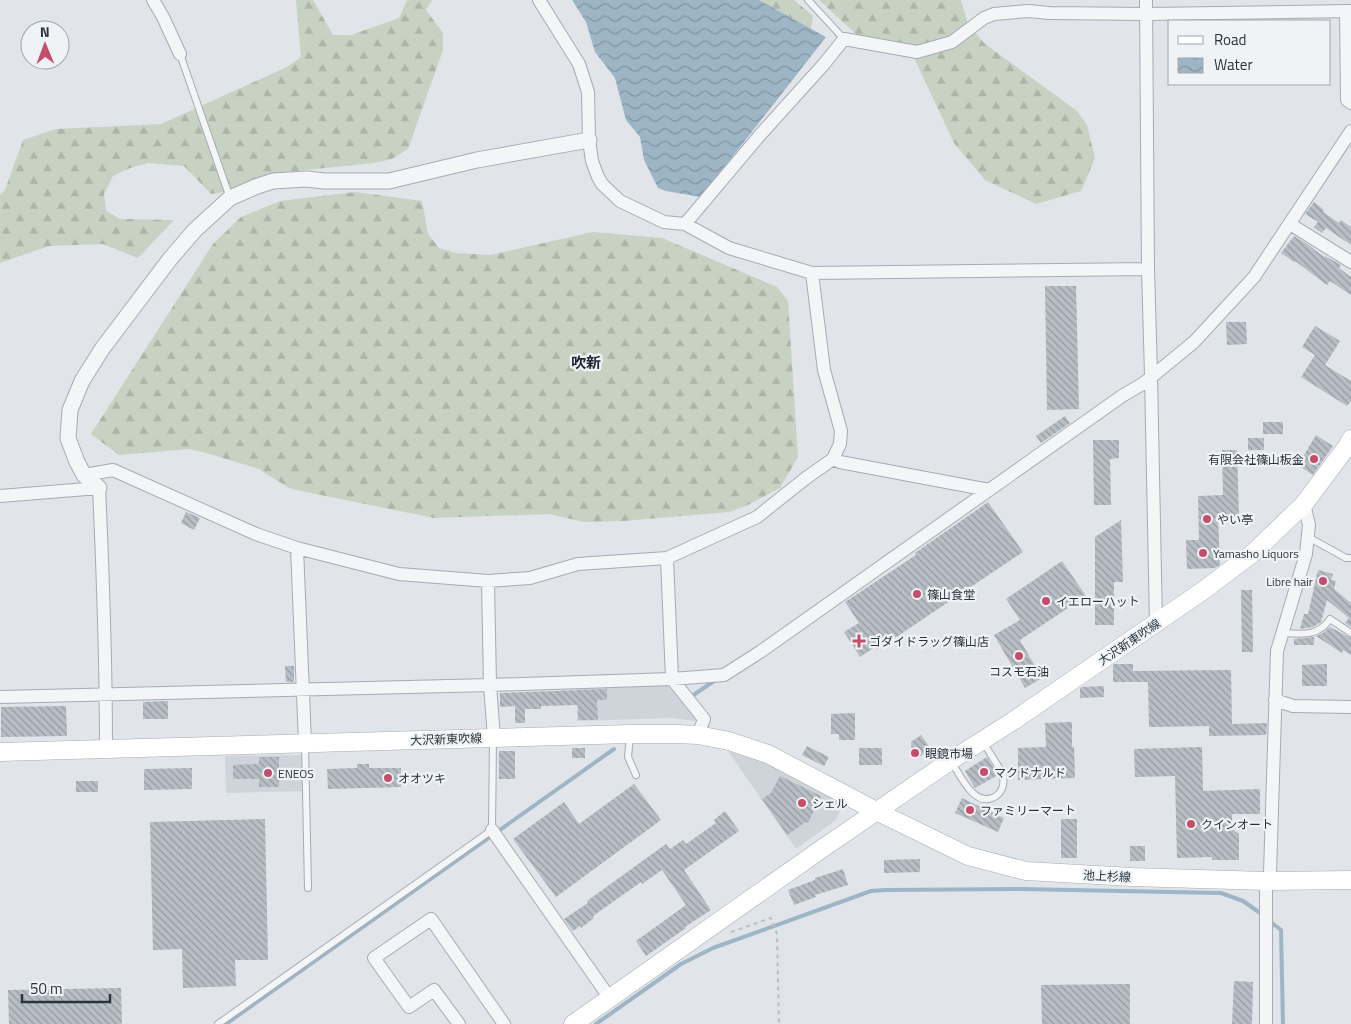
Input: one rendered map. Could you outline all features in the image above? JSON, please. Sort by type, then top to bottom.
[{"type":"main road","name":"大沢新東吹線","points":[[573,1024],[876,811],[1204,590],[1253,553],[1304,504],[1349,446]]},
{"type":"main road","name":"大沢新東吹線","points":[[0,752],[630,734],[698,735],[729,741],[768,754],[876,811]]},
{"type":"main road","name":"池上杉線","points":[[876,811],[968,856],[1026,871],[1132,877],[1266,881],[1351,880]]},
{"type":"street","points":[[153,0],[180,54]]},
{"type":"street","points":[[539,0],[579,64],[588,92],[589,140],[592,161],[598,177],[602,184],[620,201],[664,222],[685,224],[729,248],[812,273],[1148,269]]},
{"type":"street","points":[[1146,0],[1148,269],[1156,624]]},
{"type":"street","points":[[685,224],[844,39],[918,52],[952,42],[984,18],[994,14],[1028,12],[1147,14],[1348,11],[1347,100],[1351,103]]},
{"type":"street","points":[[0,697],[490,685],[724,676],[1122,396],[1144,383],[1194,342],[1254,277],[1351,131]]},
{"type":"street","points":[[106,749],[103,571],[99,488],[84,475],[68,438],[70,410],[82,381],[102,349],[170,259],[195,230],[230,198],[273,181],[307,179],[324,181],[389,181],[477,160],[589,140]]},
{"type":"street","points":[[1290,224],[1351,262]]},
{"type":"street","points":[[84,475],[113,470],[256,534],[297,548],[399,574],[488,581],[530,578],[578,564],[667,558],[757,517],[833,459],[840,444],[841,431],[824,370],[812,273]]},
{"type":"street","points":[[833,459],[849,464],[989,490]]},
{"type":"street","points":[[0,496],[99,488]]},
{"type":"street","points":[[1266,1024],[1266,881],[1270,873],[1277,651],[1306,554],[1309,525],[1304,504]]},
{"type":"street","points":[[297,548],[305,743]]},
{"type":"street","points":[[667,558],[672,679],[704,719],[698,735]]},
{"type":"street","points":[[488,581],[490,685],[494,738]]},
{"type":"street","points":[[1275,700],[1293,706],[1351,707]]},
{"type":"street","points":[[492,830],[610,997]]},
{"type":"street","points":[[459,1024],[434,990],[409,1007],[374,958],[430,920],[504,1024]]},
{"type":"lane","points":[[808,0],[844,39]]},
{"type":"lane","points":[[180,54],[230,198]]},
{"type":"lane","points":[[1308,537],[1346,558],[1351,558]]},
{"type":"lane","points":[[1282,633],[1315,633],[1325,627],[1330,619],[1351,633]]},
{"type":"lane","points":[[630,734],[628,757],[636,776]]},
{"type":"lane","points":[[218,1024],[492,830],[494,738]]},
{"type":"lane","points":[[950,761],[972,794],[982,799],[993,798],[998,795],[1004,786],[1003,774],[982,741]]},
{"type":"lane","points":[[305,743],[308,888]]},
{"type":"path","points":[[727,933],[771,918],[777,934],[779,1024]]},
{"type":"shaded area","points":[[671,684],[696,719],[695,721],[672,718],[577,721],[577,687]]},
{"type":"shaded area","name":"シェル","points":[[728,751],[763,762],[836,799],[842,806],[836,820],[796,849]]},
{"type":"shaded area","points":[[301,755],[302,791],[226,793],[225,756]]},
{"type":"green space","points":[[296,0],[313,0],[333,35],[351,35],[399,18],[407,0],[432,0],[426,10],[443,33],[443,50],[408,149],[392,159],[374,163],[286,172],[255,187],[211,194],[184,166],[148,163],[130,168],[113,176],[104,194],[106,211],[120,219],[174,220],[138,258],[103,244],[49,246],[0,263],[0,195],[5,190],[23,140],[56,129],[161,124],[287,67],[301,57]]},
{"type":"green space","points":[[759,0],[794,0],[813,16],[811,29]]},
{"type":"green space","points":[[819,0],[961,0],[968,24],[985,44],[1077,111],[1087,125],[1095,158],[1081,191],[1036,204],[985,180],[954,143],[909,47],[867,44]]},
{"type":"green space","points":[[355,192],[422,201],[428,234],[439,248],[456,253],[490,255],[593,232],[662,238],[777,287],[788,301],[798,457],[780,488],[746,506],[729,512],[623,521],[584,522],[549,514],[434,518],[289,488],[259,469],[189,449],[119,455],[91,434],[213,244],[241,217],[280,201]]},
{"type":"water","points":[[572,0],[759,0],[826,37],[701,197],[658,188],[644,160],[640,137],[626,120],[615,78],[595,52],[586,22]]},
{"type":"building","points":[[1314,202],[1324,210],[1323,212],[1339,223],[1341,220],[1351,227],[1351,245],[1326,228],[1322,233],[1314,227],[1318,222],[1305,214]]},
{"type":"building","points":[[1294,236],[1324,257],[1341,265],[1339,268],[1351,277],[1351,295],[1330,281],[1327,285],[1281,253]]},
{"type":"building","points":[[1045,286],[1076,286],[1079,409],[1047,410]]},
{"type":"building","points":[[1226,322],[1246,322],[1247,344],[1227,345]]},
{"type":"building","points":[[1315,326],[1340,341],[1325,365],[1351,381],[1351,401],[1347,406],[1301,377],[1315,355],[1302,347]]},
{"type":"building","points":[[1065,416],[1070,423],[1041,443],[1036,436]]},
{"type":"building","points":[[1263,422],[1283,422],[1283,434],[1263,434]]},
{"type":"building","points":[[1316,435],[1333,446],[1313,475],[1298,465]]},
{"type":"building","points":[[1248,438],[1264,438],[1264,450],[1248,450]]},
{"type":"building","points":[[1093,440],[1119,440],[1119,458],[1110,459],[1111,505],[1094,505]]},
{"type":"building","points":[[1222,450],[1237,450],[1239,516],[1218,517],[1220,565],[1215,568],[1187,569],[1186,540],[1199,540],[1198,496],[1223,495]]},
{"type":"building","points":[[988,502],[1023,552],[877,650],[875,647],[860,657],[844,632],[859,623],[845,602],[916,555],[915,553]]},
{"type":"building","points":[[186,512],[200,518],[194,530],[181,523]]},
{"type":"building","points":[[1121,520],[1123,582],[1114,582],[1114,625],[1095,625],[1095,537]]},
{"type":"building","points":[[1062,561],[1086,596],[1020,640],[1042,678],[1025,688],[994,635],[1020,620],[1006,599]]},
{"type":"building","points":[[1318,570],[1333,574],[1331,580],[1336,581],[1334,589],[1351,603],[1351,627],[1345,623],[1349,618],[1327,600],[1321,622],[1313,627],[1300,629],[1304,614],[1308,614]]},
{"type":"building","points":[[1241,590],[1252,590],[1253,652],[1242,652]]},
{"type":"building","points":[[1330,627],[1351,638],[1351,655],[1343,650],[1342,653],[1316,636]]},
{"type":"building","points":[[1314,637],[1314,645],[1294,645],[1294,639]]},
{"type":"building","points":[[1133,664],[1133,671],[1231,670],[1232,724],[1267,723],[1266,735],[1209,736],[1209,726],[1149,727],[1148,682],[1113,682],[1113,665]]},
{"type":"building","points":[[1327,664],[1327,686],[1302,686],[1302,665]]},
{"type":"building","points":[[285,666],[294,666],[294,682],[286,682]]},
{"type":"building","points":[[1104,686],[1104,697],[1080,698],[1080,688],[1082,687]]},
{"type":"building","points":[[607,689],[607,700],[597,700],[598,720],[578,720],[578,705],[541,706],[541,709],[525,709],[525,723],[515,723],[515,706],[500,707],[500,693]]},
{"type":"building","points":[[168,701],[168,719],[143,719],[143,702]]},
{"type":"building","points":[[66,706],[67,736],[1,737],[1,707]]},
{"type":"building","points":[[855,713],[855,740],[839,740],[839,734],[831,734],[831,714]]},
{"type":"building","points":[[1072,722],[1075,778],[1018,780],[1018,748],[1046,747],[1045,723]]},
{"type":"building","points":[[921,735],[931,749],[916,759],[912,753],[911,742]]},
{"type":"building","points":[[807,746],[829,757],[824,766],[802,755]]},
{"type":"building","points":[[1202,747],[1203,791],[1260,789],[1260,814],[1232,814],[1232,829],[1239,834],[1239,860],[1212,860],[1212,857],[1177,858],[1175,776],[1135,777],[1134,749]]},
{"type":"building","points":[[572,748],[585,748],[585,758],[572,758]]},
{"type":"building","points":[[859,748],[882,748],[882,765],[859,765]]},
{"type":"building","points":[[499,751],[515,751],[515,779],[499,779]]},
{"type":"building","points":[[259,757],[279,757],[279,787],[259,787],[259,779],[233,779],[233,765],[259,764]]},
{"type":"building","points":[[987,757],[998,775],[975,788],[965,771]]},
{"type":"building","points":[[357,764],[369,764],[369,768],[401,768],[401,787],[328,789],[327,769],[357,768]]},
{"type":"building","points":[[192,768],[192,789],[144,790],[144,769]]},
{"type":"building","points":[[780,776],[821,796],[808,823],[806,822],[787,835],[762,799],[771,793]]},
{"type":"building","points":[[76,781],[98,781],[98,792],[76,792]]},
{"type":"building","points":[[634,784],[661,820],[556,897],[513,839],[564,802],[579,824]]},
{"type":"building","points":[[962,798],[1004,818],[998,832],[955,813]]},
{"type":"building","points":[[725,811],[739,831],[684,870],[711,910],[646,956],[636,941],[686,905],[662,870],[642,884],[641,882],[593,916],[594,918],[581,928],[580,926],[573,931],[564,919],[666,844],[670,849],[683,840],[686,844],[716,823],[714,820]]},
{"type":"building","points":[[265,819],[268,960],[235,960],[236,986],[183,988],[182,949],[153,950],[150,822]]},
{"type":"building","points":[[1061,819],[1077,819],[1077,858],[1061,858]]},
{"type":"building","points":[[1130,846],[1145,846],[1145,861],[1130,861]]},
{"type":"building","points":[[920,859],[920,872],[884,873],[884,860]]},
{"type":"building","points":[[843,869],[848,885],[815,895],[816,897],[794,905],[788,890],[815,880],[815,878]]},
{"type":"building","points":[[1234,981],[1253,982],[1252,1024],[1232,1024]]},
{"type":"building","points":[[1130,984],[1130,1024],[1042,1024],[1041,985]]},
{"type":"building","points":[[121,988],[122,1024],[9,1024],[8,990]]},
{"type":"waterway","points":[[692,696],[714,681]]},
{"type":"waterway","points":[[226,1024],[614,749]]},
{"type":"waterway","points":[[596,1024],[681,964],[713,948],[871,891],[1021,889],[1221,893],[1243,901],[1263,915]]},
{"type":"waterway","points":[[1268,920],[1281,930],[1283,1024]]},
{"type":"place","name":"有限会社篠山板金","points":[[1314,459]]},
{"type":"place","name":"やい亭","points":[[1207,519]]},
{"type":"place","name":"Yamasho Liquors","points":[[1203,553]]},
{"type":"place","name":"Libre hair","points":[[1323,581]]},
{"type":"place","name":"篠山食堂","points":[[917,594]]},
{"type":"place","name":"イエローハット","points":[[1046,601]]},
{"type":"place","name":"ゴダイドラッグ篠山店","points":[[859,641]]},
{"type":"place","name":"コスモ石油","points":[[1019,656]]},
{"type":"place","name":"眼鏡市場","points":[[915,753]]},
{"type":"place","name":"マクドナルド","points":[[984,772]]},
{"type":"place","name":"ENEOS","points":[[268,773]]},
{"type":"place","name":"オオツキ","points":[[388,778]]},
{"type":"place","name":"シェル","points":[[802,803]]},
{"type":"place","name":"ファミリーマート","points":[[970,810]]},
{"type":"place","name":"クインオート","points":[[1191,824]]},
{"type":"district","name":"吹新","points":[[586,362]]}]
